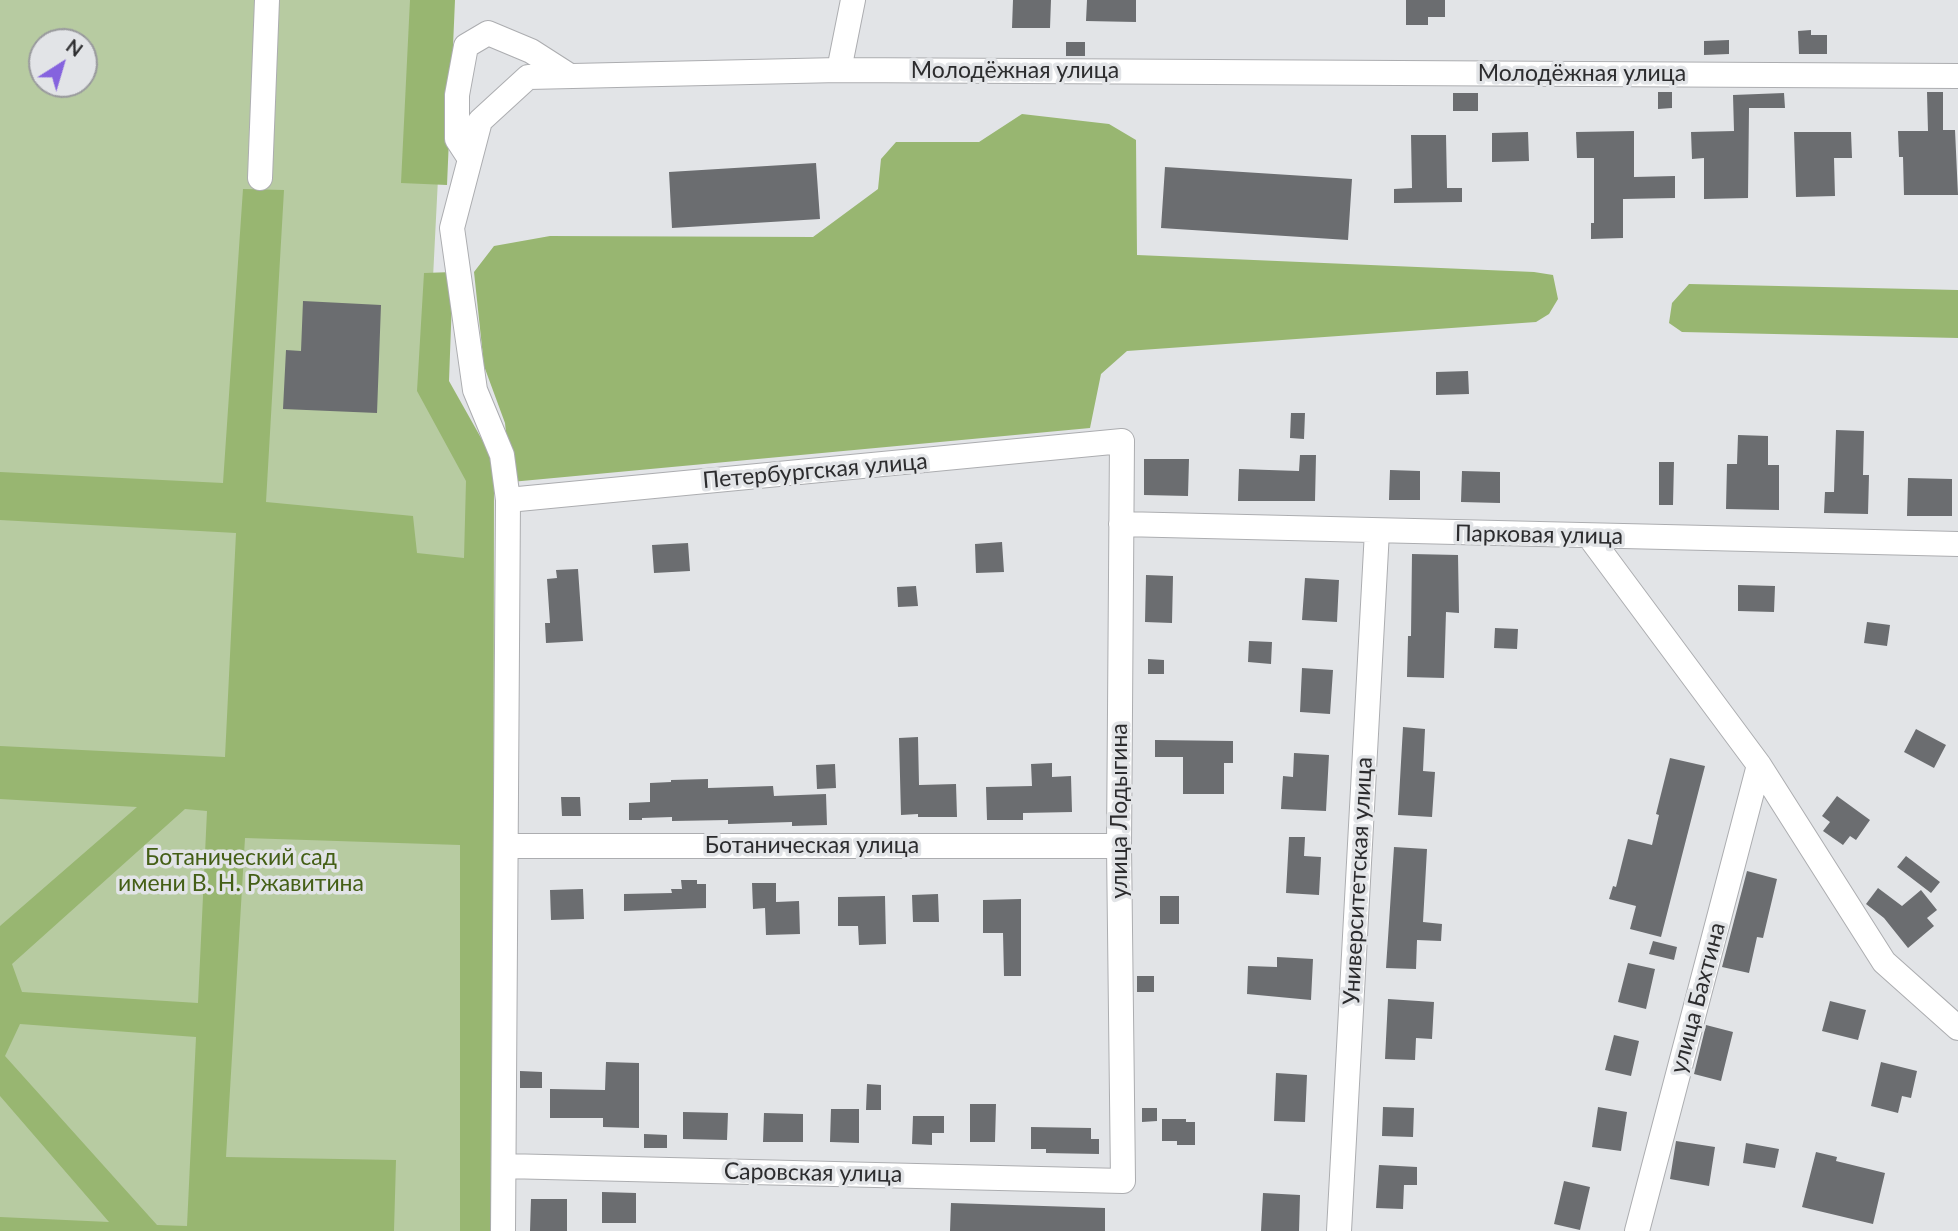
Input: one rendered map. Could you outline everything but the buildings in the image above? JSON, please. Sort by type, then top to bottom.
[{"type":"street","points":[[260,178],[267,0]]},
{"type":"street","points":[[839,70],[853,0]]},
{"type":"street","points":[[470,159],[457,139],[457,95],[466,46],[488,33],[531,51],[570,76]]},
{"type":"street","name":"Молодёжная улица","points":[[503,1231],[508,500],[502,455],[475,390],[452,228],[480,121],[528,78],[839,70],[1958,76]]},
{"type":"street","name":"Петербургская улица","points":[[508,500],[1122,442]]},
{"type":"street","name":"улица Лодыгина","points":[[1122,442],[1119,846],[1123,1181]]},
{"type":"street","name":"Парковая улица","points":[[1121,524],[1958,544]]},
{"type":"street","name":"Университетская улица","points":[[1339,1231],[1377,531]]},
{"type":"street","points":[[1588,536],[1759,765],[1884,962],[1958,1028]]},
{"type":"street","name":"улица Бахтина","points":[[1637,1231],[1759,765]]},
{"type":"street","name":"Ботаническая улица","points":[[506,846],[1119,846]]},
{"type":"street","name":"Саровская улица","points":[[504,1166],[1123,1181]]},
{"type":"green space","name":"Ботанический сад имени В. Н. Ржавитина","points":[[0,0],[447,0],[429,357],[480,511],[482,1231],[0,1231]]},
{"type":"green space","points":[[410,0],[455,0],[447,185],[401,183]]},
{"type":"green space","points":[[1022,114],[1109,124],[1136,140],[1137,255],[1534,272],[1553,275],[1558,299],[1549,314],[1536,322],[1127,351],[1101,374],[1090,428],[511,482],[505,423],[484,366],[474,272],[494,246],[550,236],[813,237],[878,189],[881,159],[896,142],[979,142]]},
{"type":"green space","points":[[243,189],[284,190],[266,502],[413,516],[417,553],[464,558],[466,481],[417,391],[424,273],[453,272],[449,381],[494,461],[493,1231],[460,1231],[460,845],[245,838],[226,1157],[396,1160],[394,1231],[0,1231],[0,1217],[109,1222],[0,1096],[0,926],[137,807],[0,799],[0,746],[225,757],[236,533],[0,520],[0,472],[223,483]],"holes":[[[185,809],[207,811],[198,1003],[22,992],[12,964]],[[20,1024],[196,1037],[187,1226],[157,1225],[5,1056]]]},
{"type":"green space","points":[[1689,284],[1958,290],[1958,338],[1682,332],[1669,323],[1672,303]]}]
